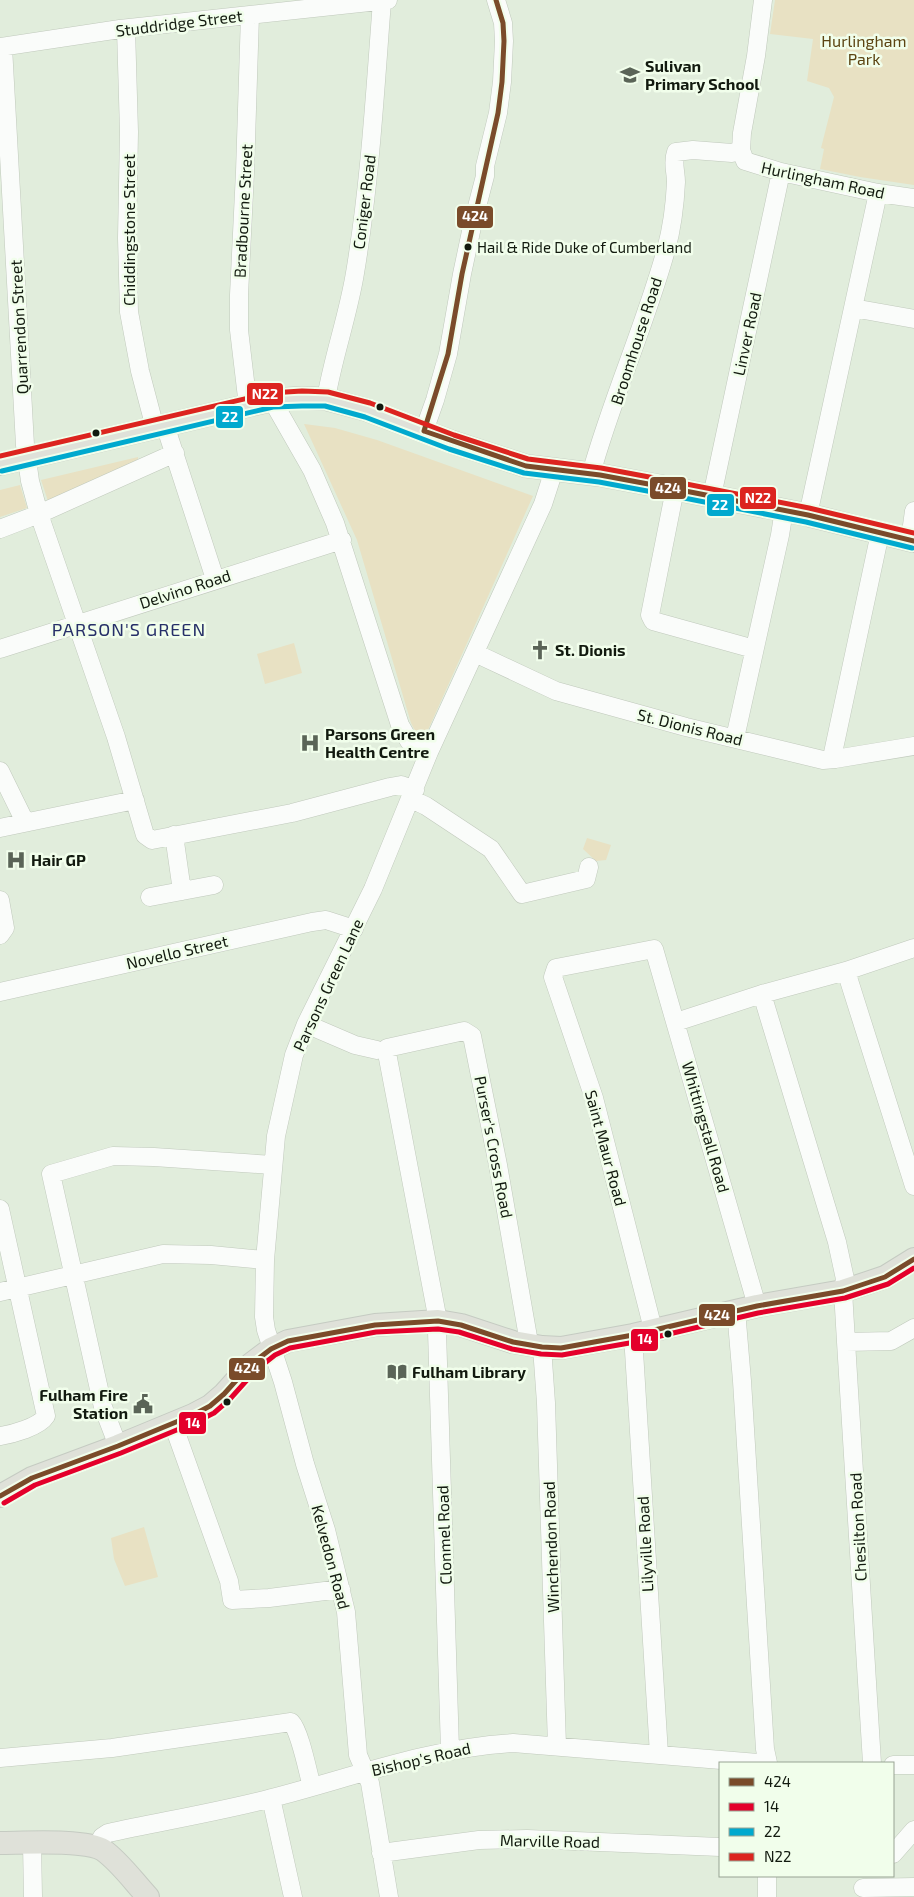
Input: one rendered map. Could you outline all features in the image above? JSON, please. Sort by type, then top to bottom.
[{"type":"main road","points":[[0,464],[272,400],[326,399],[361,408],[526,466],[591,474],[712,496],[808,515],[912,541]]},
{"type":"main road","points":[[0,1496],[32,1478],[173,1424],[210,1406],[224,1394],[251,1364],[271,1348],[293,1340],[375,1326],[438,1321],[461,1325],[513,1342],[562,1348],[643,1332],[746,1308],[843,1291],[885,1277],[914,1259]]},
{"type":"main road","points":[[0,1844],[75,1844],[97,1847],[112,1858],[148,1897]]},
{"type":"street","name":"Studdridge Street","points":[[1,47],[126,29],[385,0]]},
{"type":"street","name":"Coniger Road","points":[[326,399],[355,274],[363,221],[385,0]]},
{"type":"street","points":[[424,431],[448,354],[462,274],[498,114],[504,41],[503,23],[496,0]]},
{"type":"street","points":[[741,150],[763,0]]},
{"type":"street","name":"Bradbourne Street","points":[[248,406],[239,330],[238,295],[246,154],[250,15]]},
{"type":"street","name":"Chiddingstone Street","points":[[126,29],[129,132],[127,238],[129,312],[140,371],[160,427],[175,453],[215,579]]},
{"type":"street","name":"Quarrendon Street","points":[[1,47],[26,457],[30,481],[39,514],[116,737],[145,835],[152,840],[174,835]]},
{"type":"street","name":"Broomhouse Road","points":[[591,474],[666,251],[675,192],[676,179],[673,161],[676,152],[693,150],[732,152],[741,150]]},
{"type":"street","name":"Hurlingham Road","points":[[741,150],[745,161],[781,172],[878,193],[914,198]]},
{"type":"street","name":"Linver Road","points":[[712,496],[781,172]]},
{"type":"street","points":[[808,515],[878,193]]},
{"type":"street","points":[[853,308],[914,319]]},
{"type":"street","points":[[272,400],[312,470],[342,540],[400,725],[409,741],[429,752]]},
{"type":"street","points":[[0,529],[39,514],[175,453]]},
{"type":"street","name":"Parsons Green Lane","points":[[271,1348],[264,1317],[265,1260],[276,1136],[281,1106],[294,1055],[306,1024],[373,889],[429,752],[543,504],[554,470]]},
{"type":"street","points":[[675,489],[650,615],[652,622],[754,649]]},
{"type":"street","points":[[735,738],[780,536],[784,510]]},
{"type":"street","points":[[912,541],[914,511]]},
{"type":"street","points":[[835,759],[833,753],[880,533]]},
{"type":"street","name":"Delvino Road","points":[[0,649],[342,540]]},
{"type":"street","name":"St. Dionis Road","points":[[475,653],[556,691],[822,760],[914,746]]},
{"type":"street","points":[[0,770],[25,822]]},
{"type":"street","points":[[182,891],[174,835],[292,813],[401,785],[426,806],[491,849],[522,894],[586,879],[589,867]]},
{"type":"street","points":[[0,828],[135,800]]},
{"type":"street","points":[[150,897],[214,885]]},
{"type":"street","points":[[0,900],[5,928],[0,935]]},
{"type":"street","name":"Novello Street","points":[[0,992],[312,922],[326,920],[354,929]]},
{"type":"street","points":[[676,1022],[762,994],[846,971],[914,948]]},
{"type":"street","name":"Whittingstall Road","points":[[556,968],[654,949],[676,1022],[746,1308],[742,1381],[765,1749],[768,1762]]},
{"type":"street","name":"Saint Maur Road","points":[[556,968],[553,977],[594,1098],[643,1332]]},
{"type":"street","points":[[846,971],[914,1186]]},
{"type":"street","name":"Chesilton Road","points":[[762,994],[837,1242],[844,1279],[843,1291],[872,1762]]},
{"type":"street","name":"Purser's Cross Road","points":[[306,1024],[355,1045],[382,1049],[464,1031],[472,1036],[498,1164],[528,1337],[535,1346]]},
{"type":"street","name":"Clonmel Road","points":[[382,1049],[387,1054],[438,1321],[437,1341],[450,1750]]},
{"type":"street","points":[[118,1446],[103,1407],[51,1174],[113,1156],[154,1157],[273,1166]]},
{"type":"street","points":[[0,1209],[46,1416],[43,1421],[36,1425],[0,1436]]},
{"type":"street","points":[[0,1292],[163,1254],[211,1255],[265,1260]]},
{"type":"street","points":[[846,1342],[891,1341],[914,1328]]},
{"type":"street","name":"Lilyville Road","points":[[643,1332],[659,1754]]},
{"type":"street","name":"Winchendon Road","points":[[535,1346],[544,1355],[557,1746]]},
{"type":"street","name":"Kelvedon Road","points":[[271,1348],[283,1382],[346,1612],[358,1755],[370,1783],[389,1897]]},
{"type":"street","points":[[173,1424],[230,1581],[232,1600],[269,1598],[341,1589]]},
{"type":"street","points":[[0,1758],[112,1748],[291,1722],[294,1725],[300,1742],[312,1787]]},
{"type":"street","name":"Bishop's Road","points":[[97,1847],[102,1837],[108,1833],[271,1798],[365,1771],[450,1750],[484,1745],[514,1743],[747,1762]]},
{"type":"street","points":[[894,1766],[914,1765]]},
{"type":"street","points":[[271,1798],[293,1897]]},
{"type":"street","points":[[894,1853],[914,1830]]},
{"type":"street","name":"Marville Road","points":[[382,1853],[479,1840],[719,1847]]},
{"type":"street","points":[[32,1843],[33,1897]]},
{"type":"street","points":[[767,1877],[767,1897]]},
{"type":"street","points":[[864,1887],[914,1887]]},
{"type":"green space","name":"Hurlingham Park","points":[[775,0],[914,0],[914,185],[820,169],[824,149],[821,148],[834,97],[829,88],[807,81],[813,39],[770,34]]},
{"type":"green space","points":[[304,424],[335,428],[377,440],[533,496],[428,730],[422,736],[416,733],[411,723],[357,540]]},
{"type":"green space","points":[[138,457],[135,461],[73,492],[48,501],[41,480]]},
{"type":"green space","points":[[20,485],[27,508],[0,517],[0,490]]},
{"type":"green space","points":[[294,643],[302,673],[265,684],[257,654]]},
{"type":"green space","points":[[587,838],[611,845],[606,860],[596,861],[583,849]]},
{"type":"green space","points":[[144,1527],[158,1577],[125,1586],[114,1559],[111,1538]]},
{"type":"transit line","name":"424","points":[[424,431],[448,354],[462,274],[498,113],[504,41],[503,23],[496,0]]},
{"type":"transit line","name":"N22","points":[[0,456],[270,393],[328,392],[370,403],[454,435],[528,459],[601,468],[676,482],[809,508],[914,533]]},
{"type":"transit line","name":"22","points":[[2,471],[273,407],[325,406],[365,417],[449,449],[524,473],[599,482],[674,496],[806,522],[912,548]]},
{"type":"transit line","name":"424","points":[[424,431],[526,466],[600,475],[675,489],[808,515],[914,541]]},
{"type":"transit line","name":"424","points":[[0,1496],[32,1478],[118,1446],[210,1406],[224,1394],[251,1364],[271,1349],[288,1341],[375,1325],[438,1321],[461,1325],[513,1342],[561,1348],[633,1335],[757,1306],[843,1291],[885,1277],[914,1259]]},
{"type":"transit line","name":"14","points":[[4,1503],[35,1485],[121,1453],[214,1413],[230,1399],[256,1370],[275,1355],[290,1348],[376,1332],[438,1329],[459,1332],[512,1349],[541,1354],[562,1355],[635,1342],[758,1313],[845,1298],[888,1284],[914,1268]]},
{"type":"place","name":"Sulivan Primary School","points":[[630,75]]},
{"type":"place","name":"Hail & Ride Duke of Cumberland","points":[[468,247]]},
{"type":"place","name":"St. Dionis","points":[[540,650]]},
{"type":"place","name":"Parsons Green Health Centre","points":[[310,743]]},
{"type":"place","name":"Hair GP","points":[[16,860]]},
{"type":"place","name":"Fulham Library","points":[[397,1372]]},
{"type":"place","name":"Fulham Fire Station","points":[[143,1404]]},
{"type":"district","name":"PARSON'S GREEN","points":[[129,630]]}]
